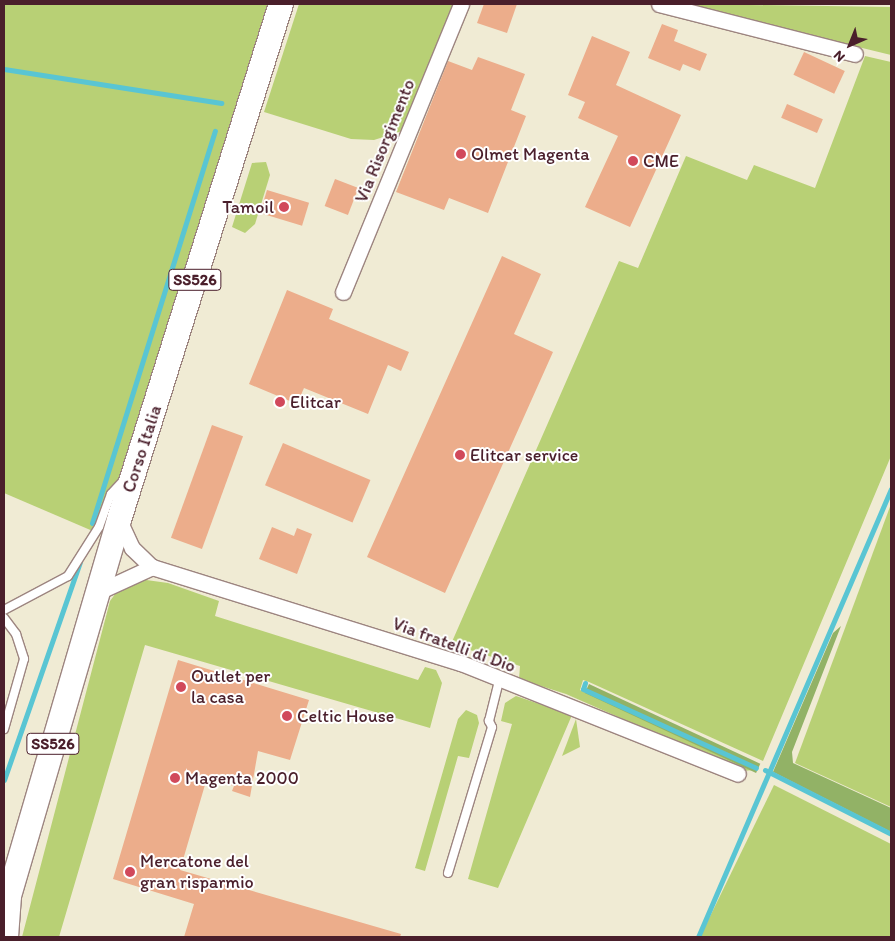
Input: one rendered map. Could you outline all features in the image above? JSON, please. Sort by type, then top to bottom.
[{"type":"main road","name":"Corso Italia","points":[[6,937],[6,900],[119,520],[211,239],[247,136],[281,4]]},
{"type":"street","name":"Via Risorgimento","points":[[343,292],[461,4]]},
{"type":"street","points":[[659,4],[855,54]]},
{"type":"street","name":"Via fratelli di Dio","points":[[119,520],[132,548],[152,568],[462,663],[499,681],[738,774]]},
{"type":"street","points":[[98,592],[152,568]]},
{"type":"lane","points":[[4,610],[68,576],[99,527],[111,494],[138,465]]},
{"type":"lane","points":[[4,618],[24,659],[4,729]]},
{"type":"lane","points":[[448,874],[492,727],[489,721],[499,681]]},
{"type":"green space","points":[[4,4],[269,4],[102,535],[4,493]]},
{"type":"green space","points":[[299,4],[453,4],[402,131],[374,140],[351,139],[264,112]]},
{"type":"green space","points":[[685,4],[891,7],[891,55],[772,26]]},
{"type":"green space","points":[[865,56],[891,62],[891,456],[763,761],[589,682],[583,680],[580,690],[755,770],[741,771],[566,694],[519,679],[520,666],[451,644],[619,261],[638,268],[686,156],[747,180],[754,165],[815,188]]},
{"type":"green space","points":[[266,162],[270,175],[255,224],[245,233],[232,227],[252,163]]},
{"type":"green space","points":[[891,504],[891,807],[795,763]]},
{"type":"green space","points":[[139,579],[168,583],[219,601],[215,616],[418,680],[425,667],[436,670],[442,683],[430,728],[145,645],[59,937],[22,937],[110,601],[121,586]]},
{"type":"green space","points":[[841,626],[792,752],[793,763],[891,808],[891,832],[773,772],[833,633]]},
{"type":"green space","points":[[589,684],[760,764],[756,773],[585,693]]},
{"type":"green space","points":[[516,696],[572,715],[498,888],[468,879],[512,724],[501,721],[505,703]]},
{"type":"green space","points":[[466,710],[477,715],[479,723],[469,758],[458,756],[425,871],[415,868],[458,719]]},
{"type":"green space","points":[[576,719],[580,747],[562,756]]},
{"type":"green space","points":[[774,785],[891,844],[891,937],[700,937]]},
{"type":"building","points":[[484,4],[517,4],[507,33],[477,23]]},
{"type":"building","points":[[662,24],[678,30],[674,41],[707,54],[700,71],[683,64],[680,71],[648,58]]},
{"type":"building","name":"CME","points":[[592,36],[630,52],[616,85],[681,115],[630,227],[585,207],[618,136],[578,118],[585,102],[568,95]]},
{"type":"building","points":[[804,52],[845,71],[834,94],[793,75]]},
{"type":"building","name":"Olmet Magenta","points":[[478,57],[525,74],[511,110],[526,116],[488,213],[449,198],[444,210],[396,192],[448,61],[472,70]]},
{"type":"building","points":[[787,104],[823,119],[817,133],[781,118]]},
{"type":"building","points":[[335,179],[358,188],[348,215],[325,206]]},
{"type":"building","points":[[267,190],[309,203],[302,226],[260,213]]},
{"type":"building","name":"Elitcar service","points":[[502,256],[541,274],[514,334],[553,352],[445,593],[367,557]]},
{"type":"building","points":[[287,290],[333,309],[329,319],[409,352],[401,371],[388,365],[368,414],[304,388],[297,404],[249,384]]},
{"type":"building","points":[[212,425],[243,436],[202,549],[171,538]]},
{"type":"building","points":[[283,443],[370,480],[352,522],[265,485]]},
{"type":"building","points":[[272,527],[294,536],[297,528],[312,534],[297,574],[259,559]]},
{"type":"building","name":"Magenta 2000","points":[[178,660],[309,700],[290,760],[258,751],[250,797],[232,791],[234,786],[207,778],[180,870],[401,934],[400,937],[184,937],[194,904],[113,879]]},
{"type":"waterway","points":[[4,69],[221,103]]},
{"type":"waterway","points":[[92,523],[215,131]]},
{"type":"waterway","points":[[698,937],[891,489]]},
{"type":"waterway","points":[[4,780],[80,562]]},
{"type":"waterway","points":[[585,683],[583,689],[756,768]]},
{"type":"waterway","points":[[765,770],[891,834]]},
{"type":"place","name":"Olmet Magenta","points":[[461,154]]},
{"type":"place","name":"CME","points":[[633,161]]},
{"type":"place","name":"Tamoil","points":[[284,207]]},
{"type":"place","name":"Elitcar","points":[[280,402]]},
{"type":"place","name":"Elitcar service","points":[[460,455]]},
{"type":"place","name":"Outlet per la casa","points":[[181,687]]},
{"type":"place","name":"Celtic House","points":[[287,716]]},
{"type":"place","name":"Magenta 2000","points":[[175,778]]},
{"type":"place","name":"Mercatone del gran risparmio","points":[[130,872]]}]
